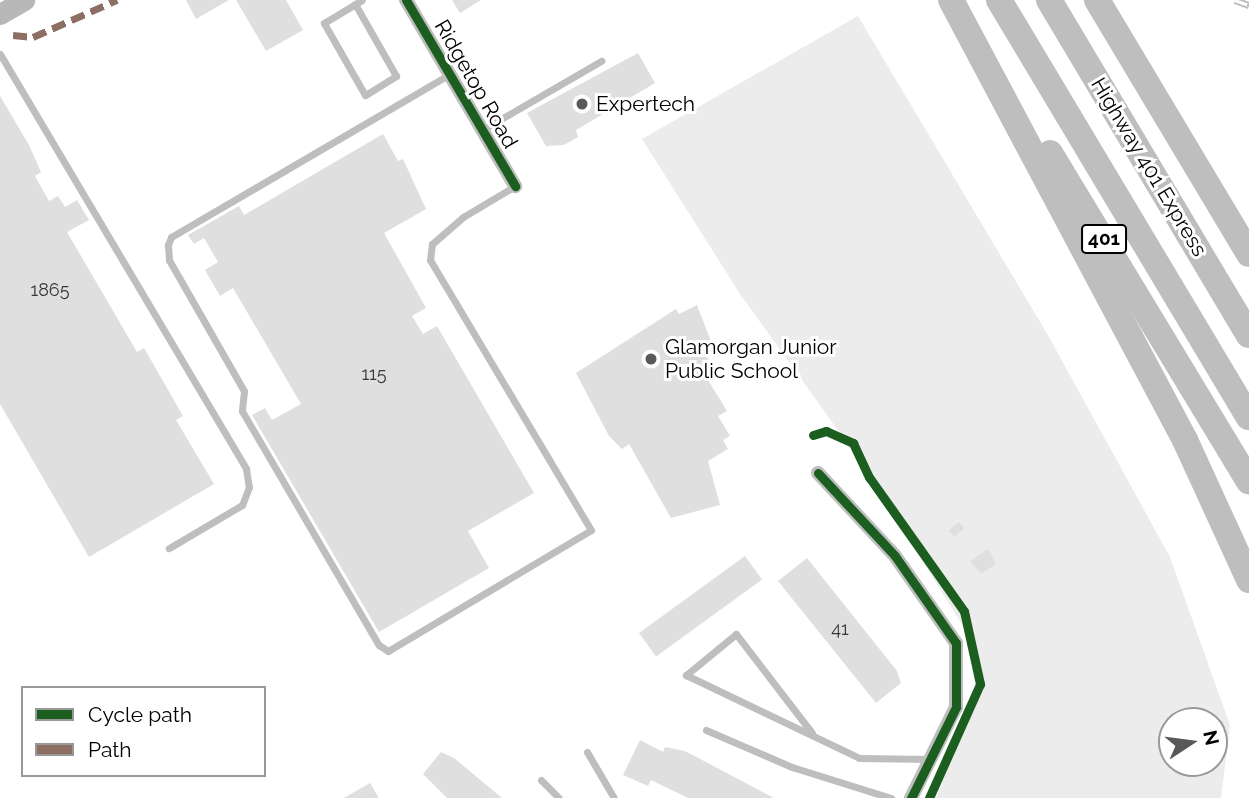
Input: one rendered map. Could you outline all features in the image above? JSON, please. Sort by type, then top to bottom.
[{"type":"highway","name":"401","points":[[953,0],[1249,481]]},
{"type":"highway","points":[[953,0],[1185,440],[1249,580]]},
{"type":"highway","name":"Highway 401 Express","points":[[999,0],[1249,417]]},
{"type":"highway","name":"Highway 401 Express","points":[[1049,0],[1249,335]]},
{"type":"highway","points":[[1097,0],[1249,254]]},
{"type":"highway","points":[[1165,117],[1195,145],[1249,225]]},
{"type":"main road","points":[[0,14],[24,0]]},
{"type":"street","name":"Ridgetop Road","points":[[406,0],[515,186]]},
{"type":"street","points":[[818,473],[895,555],[957,643],[959,694],[911,798]]},
{"type":"lane","points":[[358,2],[396,76],[365,95],[324,23],[358,2]]},
{"type":"lane","points":[[0,54],[246,469],[249,487],[242,505],[169,548]]},
{"type":"lane","points":[[482,130],[601,61]]},
{"type":"lane","points":[[450,74],[171,237],[168,245],[169,260],[244,391],[242,411],[379,645],[388,650],[591,530],[430,260],[432,244],[463,217],[515,186]]},
{"type":"lane","points":[[811,733],[736,634],[686,675],[859,758],[930,760]]},
{"type":"lane","points":[[706,730],[792,767],[891,798]]},
{"type":"lane","points":[[587,752],[614,798]]},
{"type":"lane","points":[[541,780],[559,798]]},
{"type":"shaded area","points":[[858,16],[1049,337],[1170,557],[1224,707],[1158,707],[1158,777],[1224,777],[1221,798],[936,798],[981,685],[971,639],[860,461],[740,294],[642,139]]},
{"type":"building","points":[[186,0],[229,0],[196,19]]},
{"type":"building","points":[[236,0],[286,0],[303,30],[266,51]]},
{"type":"building","points":[[452,0],[481,0],[460,13]]},
{"type":"building","name":"Expertech","points":[[638,53],[655,83],[576,130],[578,137],[564,145],[546,146],[527,113]]},
{"type":"building","points":[[0,96],[29,145],[41,172],[35,176],[49,201],[58,196],[65,207],[77,200],[89,220],[67,232],[137,352],[144,348],[183,416],[176,420],[214,484],[89,557],[0,404]]},
{"type":"building","points":[[383,134],[398,161],[403,159],[426,209],[384,233],[426,308],[412,316],[423,334],[437,326],[534,493],[468,531],[489,568],[379,632],[252,415],[265,408],[272,420],[301,404],[233,288],[220,296],[205,270],[218,262],[204,238],[194,244],[188,235],[239,206],[244,215]]},
{"type":"building","points":[[697,305],[715,352],[707,357],[714,369],[705,375],[727,411],[718,416],[730,436],[723,440],[728,449],[708,461],[720,505],[671,518],[629,444],[622,449],[609,436],[576,373],[676,309],[679,314]]},
{"type":"building","points":[[959,522],[964,528],[954,536],[949,530]]},
{"type":"building","points":[[988,549],[996,564],[981,574],[970,561]]},
{"type":"building","points":[[745,556],[762,579],[656,656],[639,633]]},
{"type":"building","points":[[807,558],[897,671],[901,683],[876,703],[778,581]]},
{"type":"building","points":[[640,740],[663,752],[665,747],[685,751],[774,798],[688,798],[651,780],[648,786],[623,775]]},
{"type":"building","points":[[441,752],[454,758],[502,798],[447,798],[423,774]]},
{"type":"building","points":[[370,783],[379,798],[344,798]]},
{"type":"railway","points":[[1235,0],[1249,5]]},
{"type":"marked path","points":[[13,35],[33,37],[117,0]]},
{"type":"cycle path","points":[[406,0],[515,186]]},
{"type":"cycle path","points":[[813,435],[826,431],[853,443],[869,477],[964,611],[980,684],[929,798]]},
{"type":"cycle path","points":[[818,473],[895,556],[956,643],[956,707],[911,798]]},
{"type":"place","name":"Expertech","points":[[582,104]]},
{"type":"place","name":"Glamorgan Junior Public School","points":[[651,359]]}]
